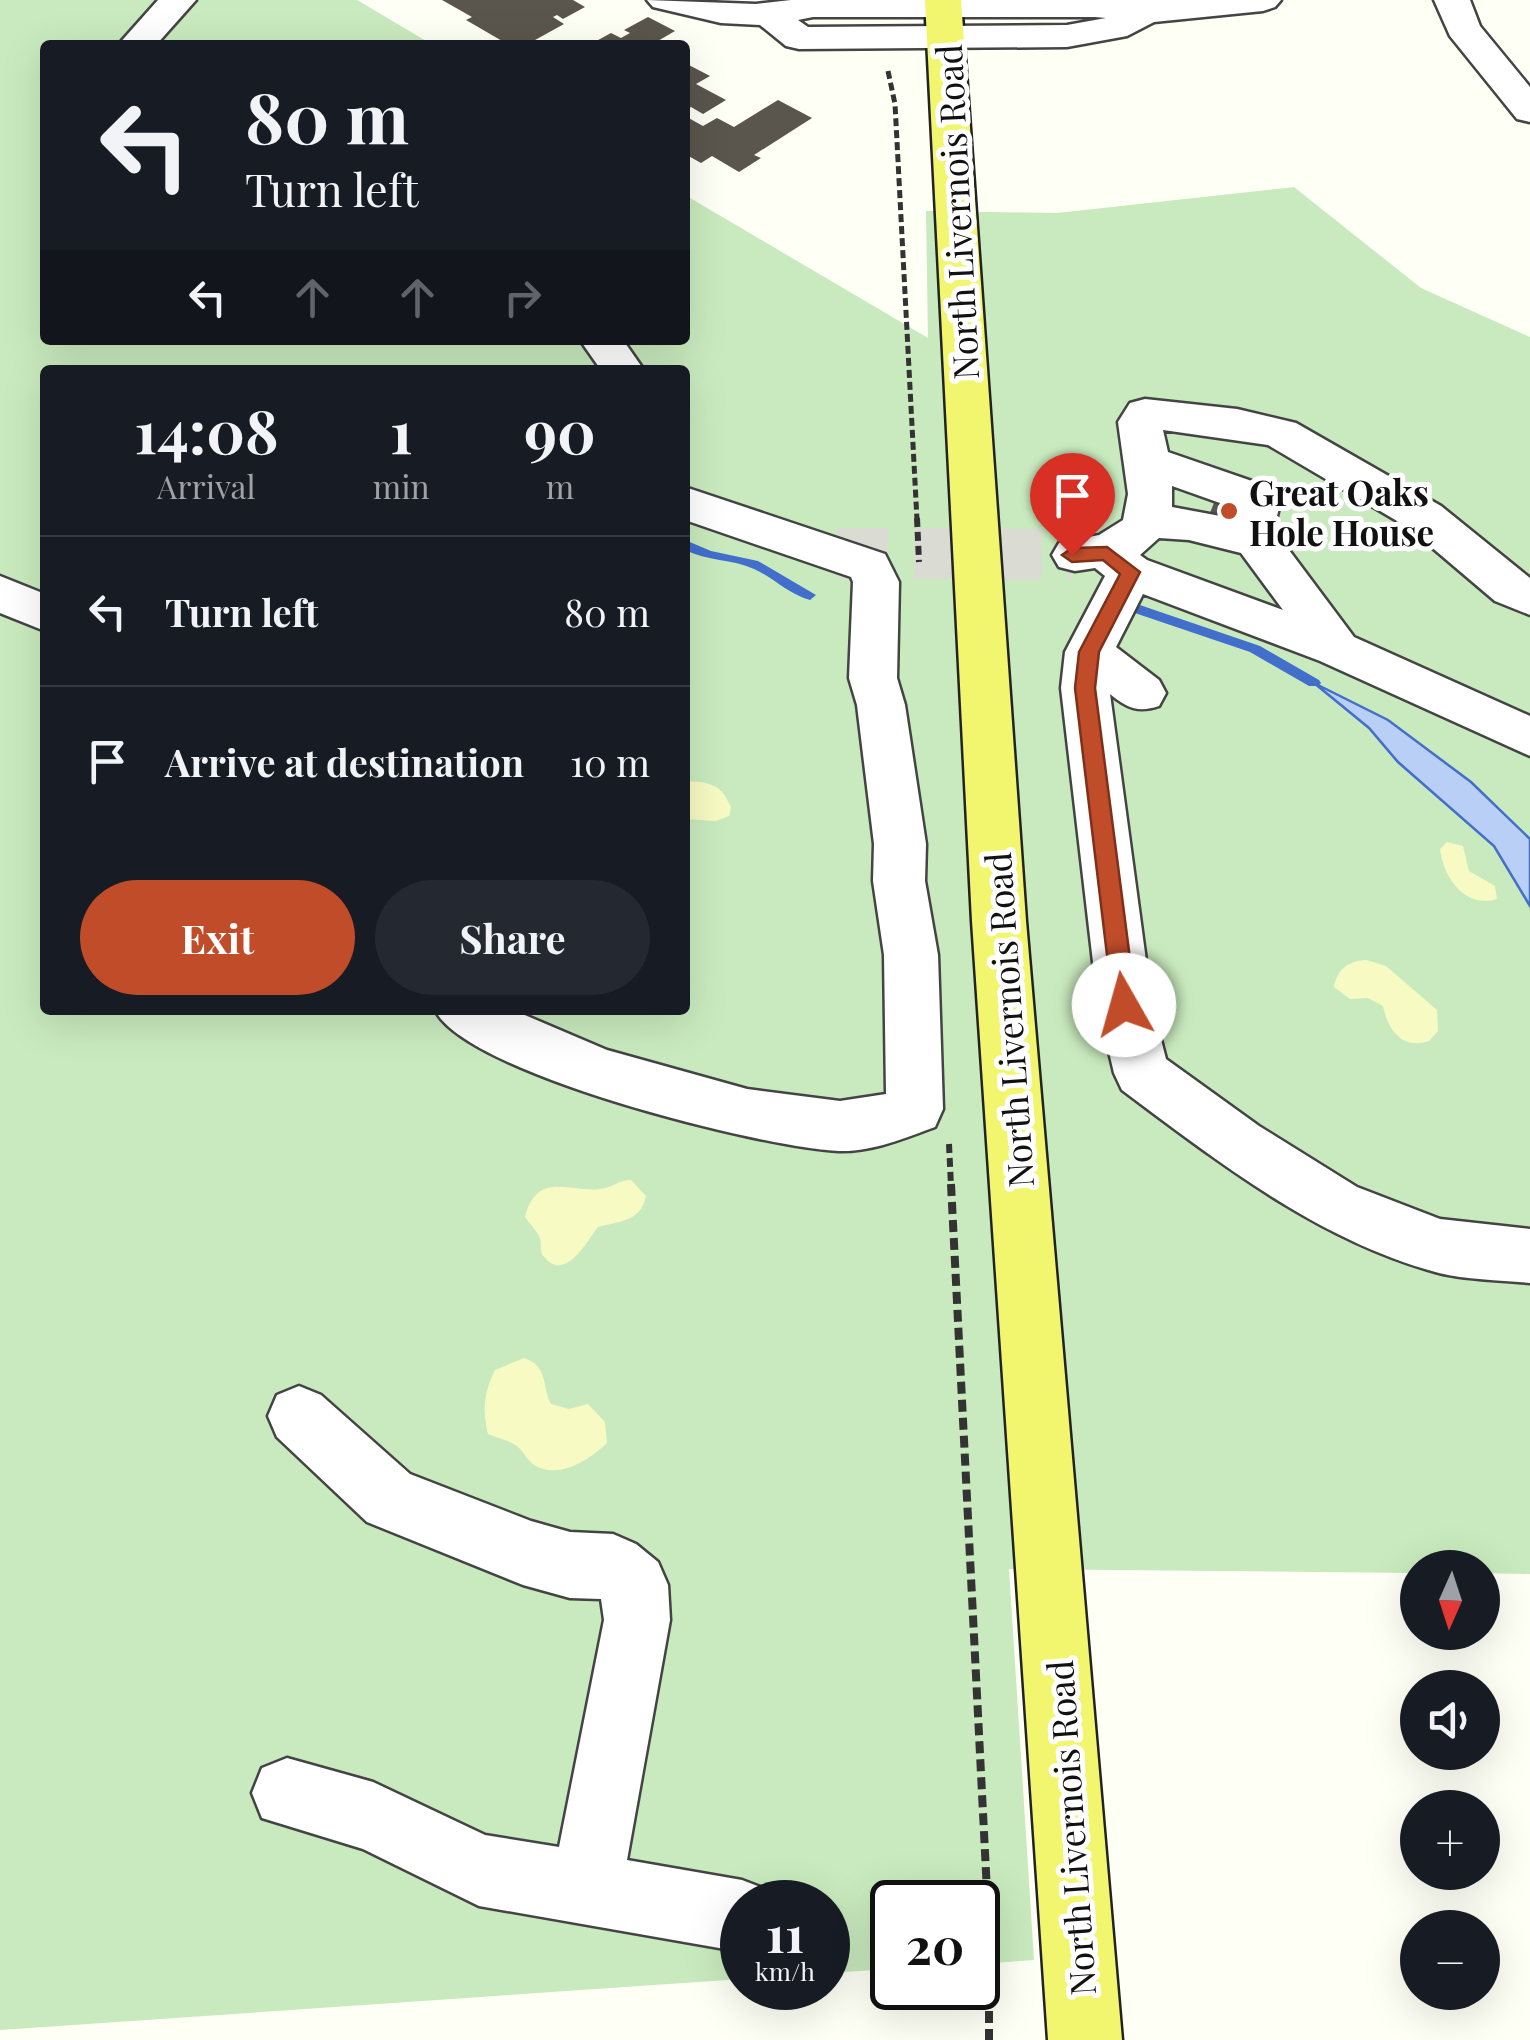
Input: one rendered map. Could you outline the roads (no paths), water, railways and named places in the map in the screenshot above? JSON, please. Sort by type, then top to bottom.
[{"type":"main road","name":"North Livernois Road","points":[[944,16],[998,921],[1086,2040]]},
{"type":"street","points":[[141,40],[178,0]]},
{"type":"street","points":[[665,0],[719,12],[778,8],[799,38],[944,16],[1095,6],[1146,12],[1262,0]]},
{"type":"street","points":[[1452,0],[1463,28],[1530,111]]},
{"type":"street","points":[[1530,598],[1512,589],[1425,518],[1280,433],[1145,413],[1140,422],[1148,460],[1142,535],[1089,652],[1085,688],[1124,1005],[1142,1073],[1240,1144],[1336,1206],[1440,1246],[1530,1256]]},
{"type":"street","points":[[471,1015],[522,1042],[657,1092],[775,1118],[843,1126],[890,1119],[915,1110],[910,955],[881,705],[873,678],[876,582],[869,566],[690,505]]},
{"type":"street","points":[[1142,535],[1258,541],[1337,649]]},
{"type":"street","points":[[1142,535],[1337,649],[1530,737]]},
{"type":"street","points":[[0,594],[40,612]]},
{"type":"street","points":[[1089,652],[1142,693]]},
{"type":"street","points":[[298,1416],[390,1499],[480,1531],[523,1552],[570,1565],[612,1567],[636,1585],[634,1637],[596,1843],[583,1888]]},
{"type":"street","points":[[287,1793],[373,1817],[479,1870],[720,1913]]},
{"type":"water","points":[[1314,683],[1388,720],[1471,782],[1530,839],[1530,906],[1494,846],[1398,762],[1369,728]]},
{"type":"waterway","points":[[690,547],[754,564],[794,590],[810,595]]},
{"type":"waterway","points":[[1131,607],[1255,649],[1314,683]]},
{"type":"tunnel","points":[[837,553],[1072,555]]},
{"type":"place","name":"Great Oaks Hole House","points":[[1229,511]]}]
